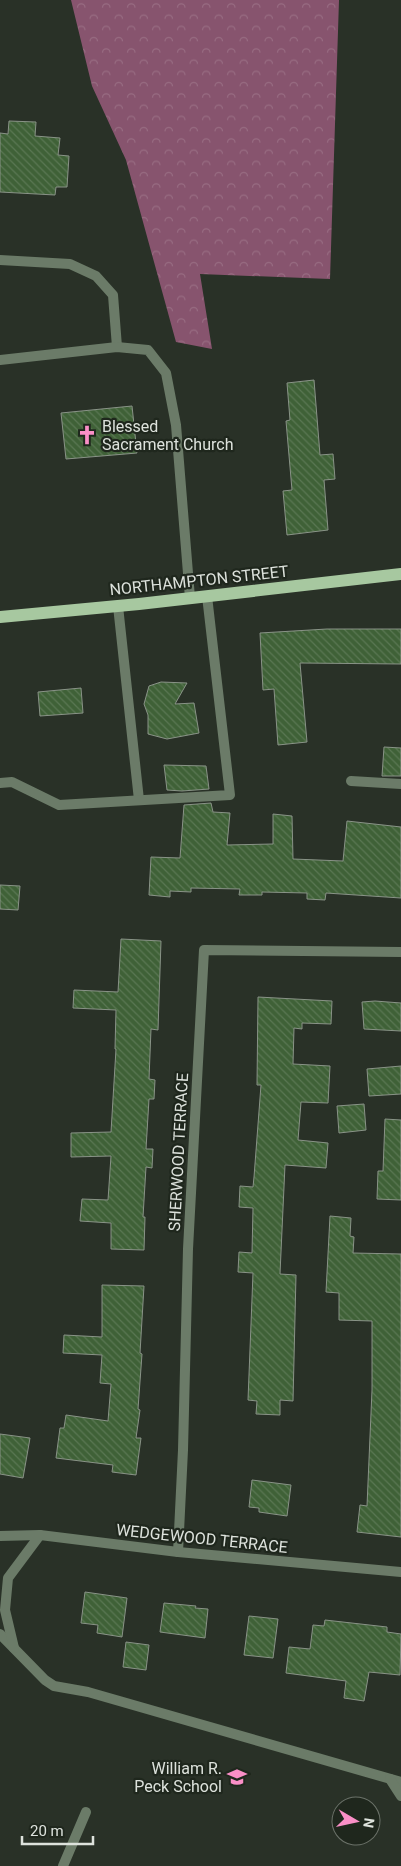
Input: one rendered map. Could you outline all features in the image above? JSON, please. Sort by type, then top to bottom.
[{"type":"main road","name":"NORTHAMPTON STREET","points":[[0,618],[401,574]]},
{"type":"street","points":[[0,260],[70,264],[96,276],[114,295],[117,347]]},
{"type":"street","points":[[0,360],[117,347],[148,350],[166,373],[176,425],[190,598]]},
{"type":"street","points":[[0,783],[12,782],[59,806],[230,794],[207,596]]},
{"type":"street","points":[[118,606],[139,800]]},
{"type":"street","points":[[352,781],[401,784]]},
{"type":"street","name":"SHERWOOD TERRACE","points":[[178,1552],[183,1450],[188,1249],[204,950],[401,952]]},
{"type":"street","points":[[14,1648],[4,1610],[8,1578],[40,1535]]},
{"type":"street","name":"WEDGEWOOD TERRACE","points":[[0,1536],[40,1535],[178,1552],[401,1572]]},
{"type":"street","points":[[0,1634],[45,1680],[54,1686],[88,1692],[401,1782]]},
{"type":"street","points":[[390,1779],[401,1796]]},
{"type":"street","points":[[63,1866],[86,1812]]},
{"type":"green space","points":[[71,0],[339,0],[330,279],[200,274],[212,349],[176,342],[126,160],[92,86]]},
{"type":"building","points":[[9,121],[36,122],[35,136],[60,138],[58,155],[69,156],[67,187],[56,187],[55,195],[0,192],[0,133],[8,134]]},
{"type":"building","points":[[314,380],[320,455],[333,454],[335,479],[324,480],[328,530],[287,535],[283,491],[292,490],[286,421],[290,420],[287,383]]},
{"type":"building","name":"Blessed Sacrament Church","points":[[132,406],[137,453],[66,459],[61,413]]},
{"type":"building","points":[[327,629],[401,629],[401,664],[300,663],[307,742],[278,745],[274,689],[263,690],[260,633]]},
{"type":"building","points":[[161,682],[187,683],[175,704],[194,703],[199,733],[167,739],[148,734],[148,715],[144,704],[149,686]]},
{"type":"building","points":[[81,688],[83,713],[40,716],[38,692]]},
{"type":"building","points":[[384,747],[401,748],[401,776],[382,776]]},
{"type":"building","points":[[164,765],[206,766],[209,789],[167,790]]},
{"type":"building","points":[[211,803],[213,812],[230,813],[227,845],[273,844],[273,814],[292,816],[293,859],[343,861],[347,821],[401,827],[401,898],[326,893],[325,900],[307,899],[307,893],[262,892],[262,895],[239,895],[240,889],[191,888],[191,892],[170,891],[170,897],[149,895],[151,857],[180,858],[184,805]]},
{"type":"building","points":[[0,885],[20,886],[18,910],[0,909]]},
{"type":"building","points":[[121,939],[161,941],[158,1030],[151,1029],[149,1079],[155,1080],[154,1099],[149,1099],[146,1149],[153,1149],[152,1168],[146,1167],[143,1217],[145,1217],[144,1250],[111,1249],[111,1223],[80,1221],[82,1199],[108,1200],[111,1156],[71,1157],[71,1133],[111,1132],[116,1049],[116,1010],[73,1008],[74,990],[118,992]]},
{"type":"building","points":[[258,997],[332,1001],[331,1024],[302,1023],[302,1029],[294,1028],[293,1064],[330,1066],[328,1103],[301,1102],[298,1140],[328,1143],[326,1168],[285,1165],[280,1274],[296,1275],[293,1401],[280,1400],[280,1415],[256,1414],[257,1401],[248,1400],[253,1273],[238,1272],[239,1252],[252,1253],[253,1208],[239,1207],[240,1186],[253,1187],[254,1177],[261,1085],[257,1085]]},
{"type":"building","points":[[362,1002],[401,1003],[401,1031],[364,1029]]},
{"type":"building","points":[[401,1066],[401,1094],[369,1096],[367,1069]]},
{"type":"building","points":[[364,1104],[366,1130],[339,1133],[337,1106]]},
{"type":"building","points":[[385,1119],[401,1120],[401,1200],[377,1199],[378,1171],[383,1171]]},
{"type":"building","points":[[330,1216],[351,1218],[350,1236],[354,1237],[353,1253],[401,1254],[401,1537],[357,1532],[360,1505],[367,1506],[372,1390],[372,1321],[339,1320],[339,1293],[326,1292]]},
{"type":"building","points":[[102,1285],[144,1286],[138,1409],[140,1410],[136,1438],[141,1438],[136,1475],[112,1472],[113,1465],[56,1458],[60,1428],[64,1428],[66,1415],[108,1421],[111,1384],[100,1383],[102,1355],[63,1353],[64,1335],[102,1337]]},
{"type":"building","points":[[0,1434],[30,1438],[23,1478],[0,1474]]},
{"type":"building","points":[[252,1480],[291,1485],[287,1516],[259,1512],[259,1508],[249,1507]]},
{"type":"building","points":[[85,1592],[127,1598],[122,1637],[97,1633],[98,1625],[81,1623]]},
{"type":"building","points":[[164,1603],[208,1609],[205,1638],[160,1632]]},
{"type":"building","points":[[249,1616],[278,1619],[273,1658],[244,1655]]},
{"type":"building","points":[[325,1620],[387,1627],[387,1632],[401,1634],[400,1675],[369,1672],[364,1701],[344,1698],[346,1681],[286,1673],[289,1647],[310,1649],[313,1625],[324,1626]]},
{"type":"building","points":[[126,1642],[149,1645],[146,1670],[123,1667]]},
{"type":"place","name":"Blessed Sacrament Church","points":[[87,435]]},
{"type":"place","name":"William R. Peck School","points":[[237,1777]]}]
